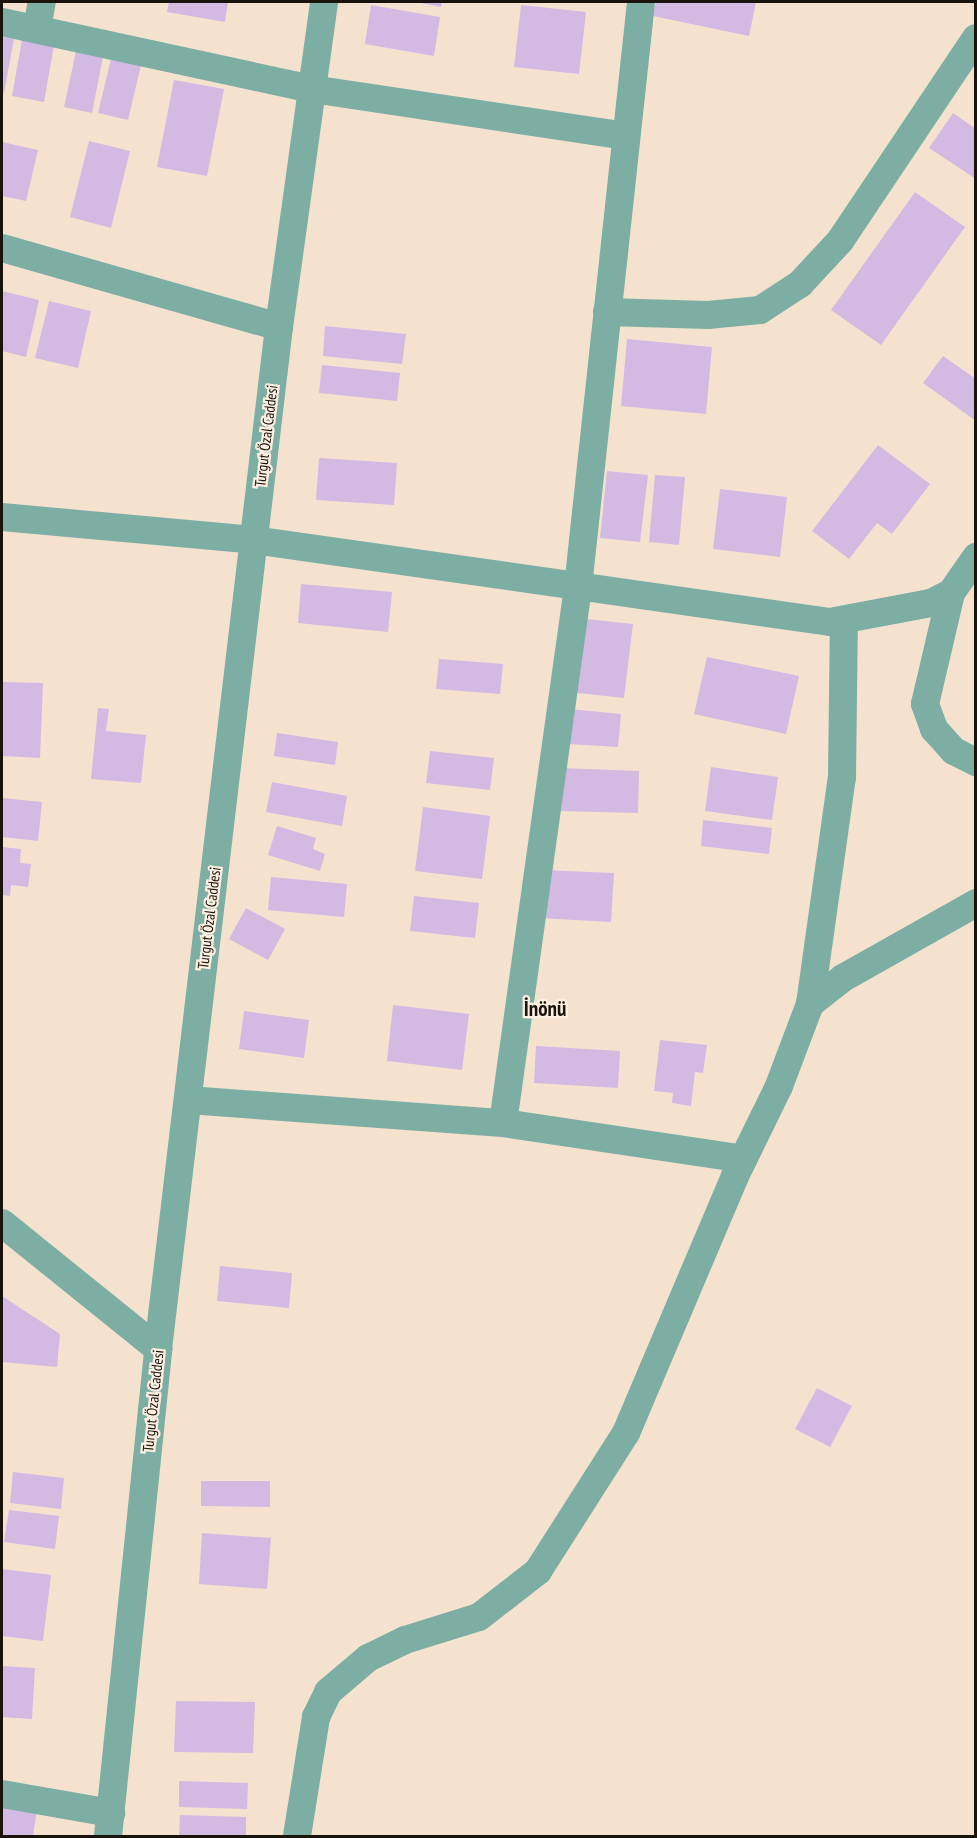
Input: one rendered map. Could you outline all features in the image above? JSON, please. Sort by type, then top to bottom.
[{"type":"street","points":[[37,29],[42,2]]},
{"type":"street","name":"Turgut Özal Caddesi","points":[[110,1825],[158,1349],[279,327],[324,2]]},
{"type":"street","points":[[503,1123],[578,586],[641,2]]},
{"type":"street","points":[[2,22],[312,89],[625,136]]},
{"type":"street","points":[[607,312],[708,315],[760,310],[800,284],[840,241],[975,38]]},
{"type":"street","points":[[2,248],[279,327]]},
{"type":"street","points":[[2,517],[254,540],[830,622],[931,603],[951,593]]},
{"type":"street","points":[[975,557],[951,593],[925,704],[933,729],[954,751],[975,762]]},
{"type":"street","points":[[297,1836],[316,1717],[328,1692],[368,1658],[405,1640],[478,1617],[538,1570],[571,1524],[626,1433],[743,1159],[779,1086],[810,1004],[842,777],[844,620]]},
{"type":"street","points":[[810,1004],[843,978],[975,903]]},
{"type":"street","points":[[188,1100],[503,1123],[743,1159]]},
{"type":"street","points":[[2,1223],[158,1349]]},
{"type":"street","points":[[2,1794],[110,1825]]},
{"type":"building","points":[[169,2],[228,2],[225,22],[167,12]]},
{"type":"building","points":[[415,2],[442,2],[441,7]]},
{"type":"building","points":[[656,2],[756,2],[749,36],[653,16]]},
{"type":"building","points":[[371,5],[440,17],[434,56],[365,44]]},
{"type":"building","points":[[521,5],[586,12],[579,74],[514,67]]},
{"type":"building","points":[[2,37],[14,39],[4,93],[2,93]]},
{"type":"building","points":[[22,40],[54,45],[44,102],[12,96]]},
{"type":"building","points":[[76,51],[103,57],[92,113],[64,107]]},
{"type":"building","points":[[111,59],[141,65],[128,120],[98,113]]},
{"type":"building","points":[[174,80],[224,89],[207,176],[157,167]]},
{"type":"building","points":[[953,113],[976,129],[976,179],[929,148]]},
{"type":"building","points":[[89,141],[130,151],[111,228],[70,217]]},
{"type":"building","points":[[2,142],[38,150],[26,201],[2,196]]},
{"type":"building","points":[[915,192],[965,227],[881,345],[831,310]]},
{"type":"building","points":[[2,291],[39,300],[26,357],[2,351]]},
{"type":"building","points":[[49,301],[91,311],[78,368],[35,358]]},
{"type":"building","points":[[325,326],[406,334],[402,364],[323,356]]},
{"type":"building","points":[[627,339],[712,347],[706,414],[621,406]]},
{"type":"building","points":[[943,356],[976,379],[976,421],[923,383]]},
{"type":"building","points":[[322,365],[400,373],[397,401],[319,393]]},
{"type":"building","points":[[878,445],[930,484],[892,534],[877,523],[849,559],[812,531]]},
{"type":"building","points":[[319,458],[397,463],[394,505],[316,500]]},
{"type":"building","points":[[607,471],[648,475],[640,542],[600,538]]},
{"type":"building","points":[[655,475],[685,477],[679,545],[649,542]]},
{"type":"building","points":[[720,489],[787,497],[780,557],[713,549]]},
{"type":"building","points":[[301,584],[392,592],[388,632],[298,623]]},
{"type":"building","points":[[577,618],[633,624],[624,698],[568,692]]},
{"type":"building","points":[[707,657],[799,676],[786,734],[694,714]]},
{"type":"building","points":[[439,659],[503,664],[500,694],[436,689]]},
{"type":"building","points":[[2,682],[43,683],[40,758],[2,756]]},
{"type":"building","points":[[98,708],[109,709],[106,731],[146,735],[141,783],[91,779]]},
{"type":"building","points":[[570,709],[621,714],[618,747],[567,744]]},
{"type":"building","points":[[277,733],[338,742],[335,765],[274,756]]},
{"type":"building","points":[[430,751],[494,758],[490,790],[426,783]]},
{"type":"building","points":[[711,767],[778,777],[772,820],[705,811]]},
{"type":"building","points":[[561,768],[639,771],[638,813],[560,811]]},
{"type":"building","points":[[272,782],[347,796],[342,826],[266,812]]},
{"type":"building","points":[[2,798],[42,802],[38,841],[2,837]]},
{"type":"building","points":[[423,807],[490,816],[482,879],[415,871]]},
{"type":"building","points":[[703,820],[772,828],[769,854],[701,846]]},
{"type":"building","points":[[277,826],[316,838],[313,849],[325,854],[320,871],[268,855]]},
{"type":"building","points":[[2,847],[21,849],[20,863],[31,864],[28,887],[11,885],[10,896],[2,895]]},
{"type":"building","points":[[542,870],[614,873],[611,922],[539,918]]},
{"type":"building","points":[[271,877],[347,884],[344,917],[268,910]]},
{"type":"building","points":[[414,896],[479,903],[475,938],[410,931]]},
{"type":"building","points":[[246,908],[285,929],[268,960],[229,939]]},
{"type":"building","points":[[393,1005],[469,1014],[462,1070],[387,1061]]},
{"type":"building","points":[[244,1011],[309,1020],[304,1058],[239,1049]]},
{"type":"building","points":[[660,1040],[707,1045],[703,1073],[695,1072],[691,1106],[672,1103],[673,1093],[654,1091]]},
{"type":"building","points":[[536,1046],[620,1051],[618,1088],[534,1083]]},
{"type":"building","points":[[220,1266],[292,1273],[289,1308],[217,1301]]},
{"type":"building","points":[[2,1296],[60,1334],[57,1367],[2,1362]]},
{"type":"building","points":[[817,1388],[852,1406],[830,1447],[795,1429]]},
{"type":"building","points":[[13,1472],[64,1478],[61,1509],[10,1503]]},
{"type":"building","points":[[201,1481],[270,1481],[270,1507],[201,1506]]},
{"type":"building","points":[[9,1510],[59,1516],[55,1549],[4,1542]]},
{"type":"building","points":[[202,1533],[271,1538],[267,1589],[199,1584]]},
{"type":"building","points":[[2,1569],[51,1575],[43,1641],[2,1636]]},
{"type":"building","points":[[2,1666],[35,1668],[32,1719],[2,1717]]},
{"type":"building","points":[[176,1701],[255,1702],[253,1753],[174,1752]]},
{"type":"building","points":[[179,1781],[248,1783],[247,1809],[179,1807]]},
{"type":"building","points":[[2,1804],[37,1809],[33,1836],[2,1836]]},
{"type":"building","points":[[180,1815],[246,1817],[246,1836],[179,1836]]},
{"type":"district","name":"İnönü","points":[[545,1009]]}]
